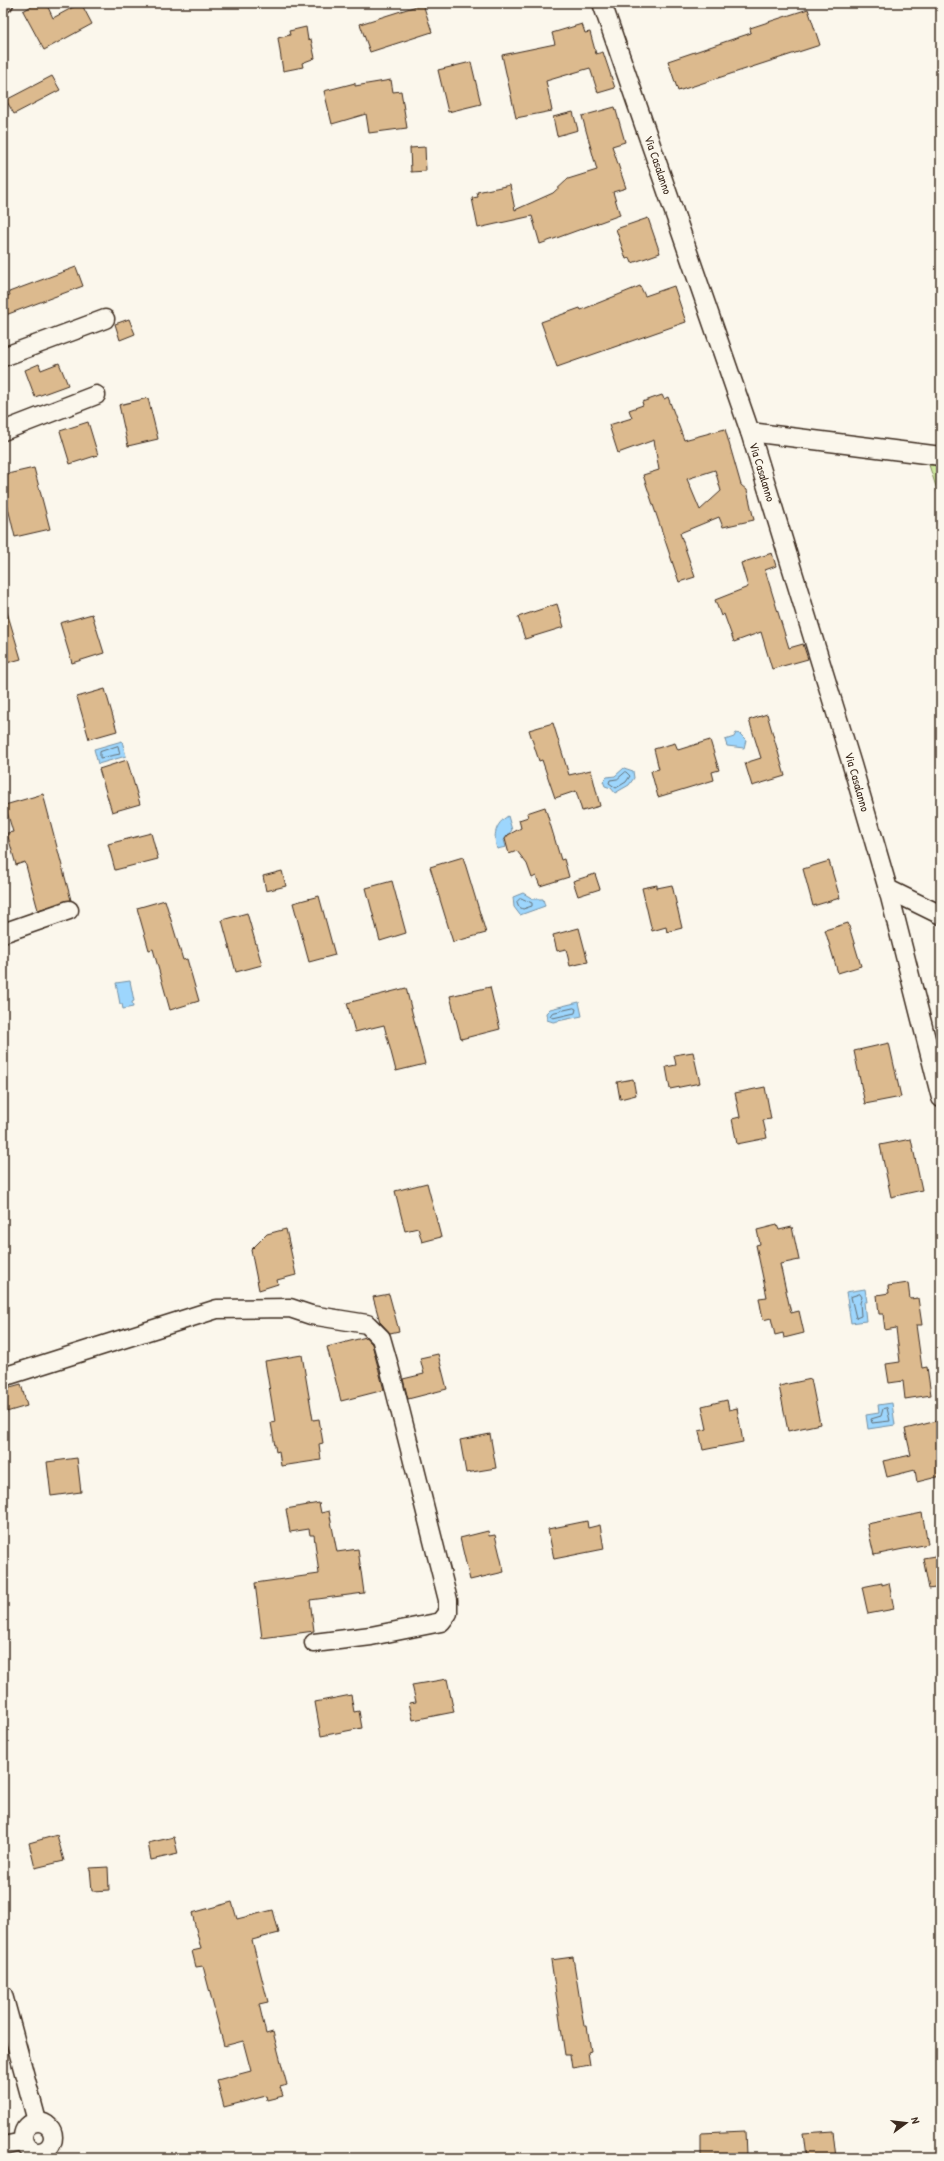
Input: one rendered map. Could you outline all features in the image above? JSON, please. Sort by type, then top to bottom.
[{"type":"street","name":"Via Casalanno","points":[[602,3],[750,432],[852,765],[888,889],[941,1098]]},
{"type":"street","points":[[3,357],[105,319]]},
{"type":"street","points":[[3,431],[96,395]]},
{"type":"street","points":[[750,432],[941,456]]},
{"type":"street","points":[[888,889],[941,915]]},
{"type":"street","points":[[3,933],[69,910]]},
{"type":"street","points":[[3,1377],[217,1309],[290,1308],[311,1315],[368,1324],[381,1338],[390,1366],[448,1600],[448,1612],[441,1622],[371,1636],[314,1643]]},
{"type":"street","points":[[3,1995],[37,2121]]},
{"type":"street","points":[[37,2121],[47,2124],[53,2133],[53,2153],[34,2152],[29,2150],[23,2142],[23,2132],[25,2128],[32,2122],[37,2121]]},
{"type":"street","points":[[3,2146],[23,2142]]},
{"type":"green space","points":[[929,465],[941,466],[941,502]]},
{"type":"water","points":[[736,733],[740,734],[746,740],[744,748],[727,746],[725,740],[734,737]]},
{"type":"water","points":[[122,741],[126,756],[98,764],[94,749]]},
{"type":"water","points":[[624,768],[633,771],[634,778],[629,785],[615,793],[611,788],[605,786],[603,781],[607,777],[615,776]]},
{"type":"water","points":[[508,816],[512,830],[504,840],[506,847],[497,849],[495,839],[496,830],[500,823]]},
{"type":"water","points":[[523,893],[533,899],[543,899],[545,906],[520,915],[514,907],[513,897]]},
{"type":"water","points":[[130,981],[134,1001],[132,1002],[133,1007],[123,1009],[122,1004],[120,1004],[116,983]]},
{"type":"water","points":[[579,1002],[582,1016],[553,1022],[547,1020],[546,1013],[550,1009]]},
{"type":"water","points":[[865,1289],[867,1302],[864,1302],[866,1321],[851,1323],[846,1292]]},
{"type":"water","points":[[892,1403],[895,1425],[868,1429],[866,1415],[879,1413],[878,1405]]},
{"type":"building","points":[[37,3],[46,3],[53,18],[81,3],[92,24],[44,50],[23,11]]},
{"type":"building","points":[[423,4],[432,32],[370,52],[360,24]]},
{"type":"building","points":[[808,9],[820,45],[678,91],[668,61],[751,33],[750,28]]},
{"type":"building","points":[[582,24],[585,33],[590,32],[596,54],[603,52],[615,88],[598,93],[590,68],[546,81],[552,111],[516,118],[502,55],[555,44],[552,33]]},
{"type":"building","points":[[306,27],[308,40],[311,39],[315,58],[302,63],[303,67],[283,71],[278,38],[290,35],[289,31]]},
{"type":"building","points":[[471,62],[481,104],[448,112],[438,70]]},
{"type":"building","points":[[52,76],[60,90],[14,114],[6,100]]},
{"type":"building","points":[[391,80],[393,92],[401,91],[407,128],[369,133],[366,114],[332,124],[324,91],[355,83],[355,86]]},
{"type":"building","points":[[615,107],[625,142],[612,146],[626,188],[613,192],[620,215],[540,244],[532,216],[478,228],[472,198],[478,197],[477,192],[510,185],[515,210],[553,193],[568,179],[597,170],[582,116]]},
{"type":"building","points":[[573,112],[578,130],[557,136],[553,117]]},
{"type":"building","points":[[425,147],[426,171],[411,172],[410,148]]},
{"type":"building","points":[[648,218],[660,253],[632,263],[630,258],[626,259],[616,229]]},
{"type":"building","points":[[76,267],[83,286],[3,316],[3,297],[10,295],[9,292]]},
{"type":"building","points":[[640,286],[645,296],[674,286],[686,322],[557,367],[541,322],[580,308],[581,310]]},
{"type":"building","points":[[129,319],[135,334],[120,340],[115,324]]},
{"type":"building","points":[[59,363],[68,385],[35,397],[25,370],[39,364],[41,370]]},
{"type":"building","points":[[662,395],[664,399],[668,397],[684,440],[725,429],[741,485],[747,490],[754,520],[723,527],[719,517],[680,533],[695,577],[679,582],[643,475],[659,470],[654,440],[618,453],[609,425],[632,418],[629,410],[643,405],[642,402]],"holes":[[[715,470],[721,491],[700,510],[687,479]]]},
{"type":"building","points":[[148,398],[158,439],[128,446],[119,405]]},
{"type":"building","points":[[88,422],[98,455],[70,464],[60,431]]},
{"type":"building","points":[[34,468],[50,529],[15,537],[3,487],[3,475]]},
{"type":"building","points":[[772,553],[776,566],[765,570],[789,648],[803,644],[808,659],[772,669],[761,632],[734,642],[724,614],[721,616],[715,600],[748,587],[741,563]]},
{"type":"building","points":[[557,604],[564,627],[525,639],[518,617]]},
{"type":"building","points":[[3,612],[7,612],[21,659],[3,664]]},
{"type":"building","points":[[92,614],[104,653],[72,663],[60,623]]},
{"type":"building","points":[[105,689],[117,731],[89,739],[77,697]]},
{"type":"building","points":[[767,714],[785,776],[752,786],[745,763],[761,758],[749,720]]},
{"type":"building","points":[[553,723],[569,775],[591,770],[600,806],[582,811],[576,791],[555,798],[542,760],[539,761],[529,730]]},
{"type":"building","points":[[710,740],[719,770],[712,772],[714,780],[658,797],[651,771],[659,769],[654,749],[675,743],[678,750]]},
{"type":"building","points":[[127,760],[140,804],[112,812],[99,769]]},
{"type":"building","points":[[43,794],[71,900],[38,910],[25,862],[16,865],[7,833],[13,832],[5,805]]},
{"type":"building","points":[[545,807],[561,860],[564,859],[569,877],[540,886],[536,876],[532,878],[527,864],[517,851],[509,854],[505,839],[508,835],[521,828],[519,820],[528,817],[527,813]]},
{"type":"building","points":[[151,833],[158,859],[115,870],[108,844]]},
{"type":"building","points":[[463,857],[486,933],[453,942],[430,867]]},
{"type":"building","points":[[829,861],[840,898],[813,906],[803,869]]},
{"type":"building","points":[[282,871],[286,886],[266,891],[263,876]]},
{"type":"building","points":[[595,874],[600,889],[578,896],[573,881]]},
{"type":"building","points":[[392,881],[406,933],[380,941],[366,888]]},
{"type":"building","points":[[657,885],[657,888],[672,885],[682,928],[667,932],[666,927],[652,931],[642,888]]},
{"type":"building","points":[[319,896],[335,955],[309,962],[293,903]]},
{"type":"building","points":[[165,900],[183,960],[187,959],[199,1001],[170,1010],[153,949],[149,950],[137,908]]},
{"type":"building","points":[[247,913],[262,965],[236,972],[222,920]]},
{"type":"building","points":[[848,923],[861,966],[838,973],[825,930]]},
{"type":"building","points":[[579,928],[588,962],[570,966],[566,949],[557,951],[553,935]]},
{"type":"building","points":[[490,987],[500,1029],[461,1039],[450,996]]},
{"type":"building","points":[[406,988],[425,1064],[396,1071],[384,1025],[355,1032],[347,1003]]},
{"type":"building","points":[[889,1043],[901,1097],[865,1104],[854,1051]]},
{"type":"building","points":[[693,1052],[700,1083],[670,1089],[666,1067],[676,1065],[674,1055]]},
{"type":"building","points":[[633,1079],[636,1095],[620,1099],[617,1082]]},
{"type":"building","points":[[765,1087],[771,1119],[763,1120],[767,1138],[737,1144],[732,1119],[740,1117],[735,1093]]},
{"type":"building","points":[[911,1139],[922,1190],[891,1197],[880,1145]]},
{"type":"building","points":[[427,1183],[441,1237],[422,1242],[418,1228],[405,1231],[395,1191]]},
{"type":"building","points":[[777,1225],[779,1230],[792,1227],[799,1260],[780,1264],[791,1313],[799,1311],[804,1333],[784,1338],[783,1333],[775,1335],[771,1318],[763,1320],[759,1298],[767,1297],[756,1245],[760,1244],[757,1230]]},
{"type":"building","points":[[286,1229],[296,1275],[277,1280],[278,1284],[259,1290],[251,1250],[267,1234]]},
{"type":"building","points":[[908,1283],[910,1299],[918,1298],[922,1325],[916,1325],[922,1368],[927,1367],[931,1395],[905,1399],[903,1381],[889,1383],[886,1364],[900,1362],[896,1328],[885,1330],[883,1314],[879,1314],[877,1295],[889,1293],[888,1286]]},
{"type":"building","points":[[389,1294],[399,1331],[390,1333],[380,1322],[373,1297]]},
{"type":"building","points":[[366,1337],[372,1344],[384,1390],[341,1401],[327,1347]]},
{"type":"building","points":[[438,1354],[447,1389],[408,1399],[403,1379],[424,1374],[420,1358]]},
{"type":"building","points":[[302,1355],[313,1420],[319,1419],[323,1443],[319,1444],[321,1460],[281,1466],[279,1451],[276,1452],[271,1423],[275,1422],[265,1361]]},
{"type":"building","points":[[811,1379],[820,1424],[788,1431],[779,1386]]},
{"type":"building","points":[[21,1384],[27,1406],[3,1413],[3,1389]]},
{"type":"building","points":[[727,1400],[729,1410],[737,1408],[743,1442],[703,1450],[699,1431],[707,1429],[702,1406]]},
{"type":"building","points":[[941,1420],[941,1476],[917,1482],[915,1470],[887,1477],[883,1461],[911,1455],[905,1429]]},
{"type":"building","points":[[490,1434],[496,1468],[466,1473],[460,1440]]},
{"type":"building","points":[[77,1458],[81,1492],[51,1496],[47,1462]]},
{"type":"building","points":[[319,1503],[321,1513],[329,1511],[337,1552],[358,1549],[364,1593],[310,1600],[314,1631],[262,1638],[255,1583],[319,1574],[314,1535],[310,1535],[309,1529],[290,1532],[286,1509]]},
{"type":"building","points":[[922,1513],[928,1544],[874,1555],[867,1524]]},
{"type":"building","points":[[587,1521],[588,1528],[600,1525],[604,1549],[554,1559],[548,1529]]},
{"type":"building","points":[[488,1531],[489,1536],[495,1535],[504,1572],[470,1580],[460,1538]]},
{"type":"building","points":[[941,1555],[941,1587],[929,1589],[923,1558]]},
{"type":"building","points":[[882,1583],[882,1585],[889,1583],[894,1609],[868,1614],[862,1587]]},
{"type":"building","points":[[447,1679],[454,1712],[413,1720],[409,1703],[416,1702],[412,1685]]},
{"type":"building","points":[[351,1695],[354,1712],[359,1711],[362,1728],[321,1736],[315,1702]]},
{"type":"building","points":[[57,1835],[64,1861],[35,1868],[29,1843]]},
{"type":"building","points":[[174,1837],[178,1854],[151,1860],[148,1843]]},
{"type":"building","points":[[108,1867],[109,1890],[92,1891],[90,1868]]},
{"type":"building","points":[[232,1902],[237,1919],[273,1910],[279,1933],[252,1940],[268,2002],[259,2004],[266,2034],[273,2032],[287,2085],[280,2087],[283,2096],[267,2100],[266,2096],[224,2107],[217,2080],[251,2071],[243,2041],[224,2046],[203,1966],[196,1967],[192,1951],[201,1949],[192,1913]]},
{"type":"building","points":[[573,1957],[584,2026],[587,2026],[591,2051],[588,2052],[590,2065],[572,2068],[570,2055],[565,2055],[551,1960]]},
{"type":"building","points":[[745,2131],[746,2155],[701,2156],[701,2133]]},
{"type":"building","points":[[833,2131],[836,2158],[806,2158],[803,2133]]}]
